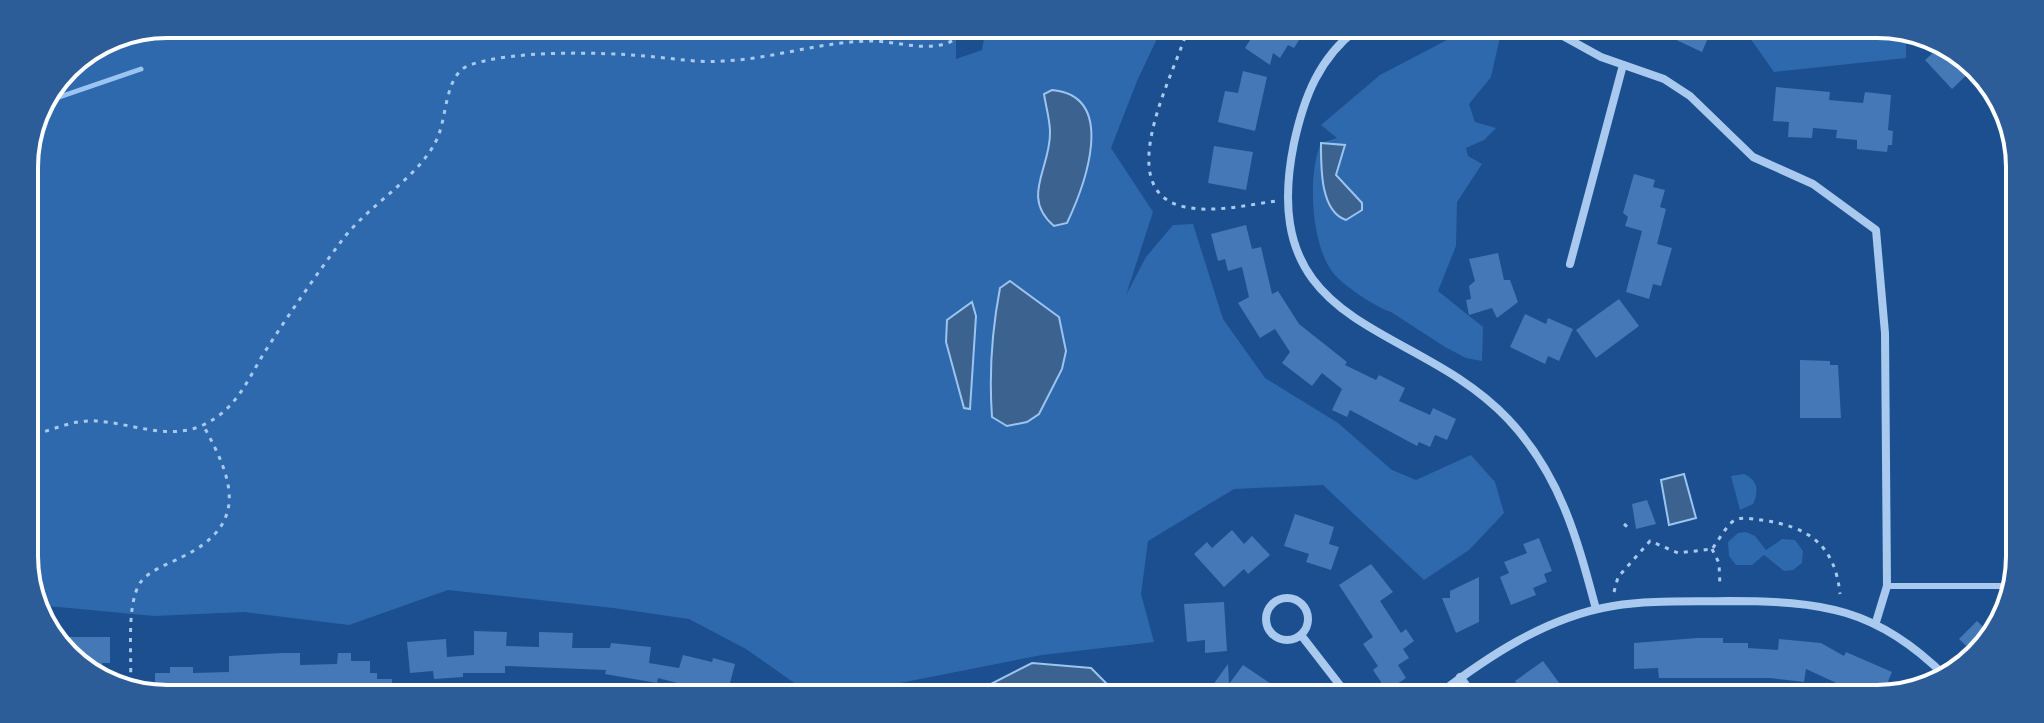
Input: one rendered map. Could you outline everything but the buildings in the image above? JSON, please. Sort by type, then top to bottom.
[{"type":"street","points":[[1347,38],[1328,56],[1300,114],[1291,160],[1288,199],[1291,224],[1310,274],[1342,311],[1478,390],[1510,421],[1543,460],[1570,515],[1596,609]]},
{"type":"street","points":[[1568,38],[1623,65],[1664,79],[1690,96],[1753,157],[1813,184],[1876,230],[1885,333],[1887,586],[1876,622]]},
{"type":"street","points":[[1570,264],[1623,65]]},
{"type":"street","points":[[1288,598],[1302,604],[1308,622],[1301,635],[1284,641],[1271,634],[1265,618],[1271,604],[1288,598]]},
{"type":"street","points":[[1450,685],[1526,637],[1596,609],[1666,602],[1799,601],[1845,610],[1876,622],[1913,646],[1938,669]]},
{"type":"street","points":[[1301,635],[1340,685]]},
{"type":"street","points":[[1460,677],[1466,685]]},
{"type":"lane","points":[[1887,586],[2003,586]]},
{"type":"path","points":[[38,434],[80,422],[183,431],[203,425],[220,415],[244,392],[264,354],[343,238],[371,205],[431,151],[442,131],[452,84],[461,69],[496,59],[526,56],[642,55],[722,61],[873,41],[929,48],[946,44],[954,38]]},
{"type":"path","points":[[1185,38],[1146,152],[1146,163],[1156,186],[1173,203],[1185,207],[1223,208],[1288,199]]},
{"type":"path","points":[[130,680],[132,600],[142,580],[200,548],[227,516],[230,502],[226,467],[203,425]]},
{"type":"path","points":[[1614,592],[1618,577],[1650,541],[1678,553],[1712,549],[1731,523],[1740,518],[1798,527],[1813,536],[1827,554],[1837,575],[1840,594]]},
{"type":"path","points":[[1624,524],[1631,530]]},
{"type":"path","points":[[1712,549],[1719,563],[1720,586]]},
{"type":"shaded area","points":[[167,38],[956,38],[956,59],[982,50],[984,38],[1157,38],[1111,148],[1153,212],[1126,295],[1146,257],[1173,225],[1193,224],[1223,319],[1265,378],[1338,423],[1392,470],[1416,480],[1471,455],[1495,482],[1504,513],[1469,550],[1424,580],[1323,485],[1234,489],[1148,541],[1141,594],[1154,642],[1042,655],[890,685],[797,685],[746,649],[689,619],[448,590],[349,625],[245,612],[154,616],[48,606],[40,581],[38,159],[42,134],[51,110],[82,70],[118,48],[142,40]]},
{"type":"shaded area","points":[[1451,38],[1500,38],[1491,77],[1469,104],[1475,122],[1496,128],[1484,140],[1466,148],[1468,156],[1482,164],[1457,202],[1456,246],[1438,291],[1483,327],[1482,361],[1466,358],[1445,347],[1361,296],[1334,274],[1320,246],[1314,210],[1314,173],[1321,143],[1337,138],[1321,125],[1380,75]]},
{"type":"shaded area","points":[[1750,38],[1877,38],[1906,41],[1906,58],[1774,72]]},
{"type":"shaded area","points":[[1052,90],[1073,96],[1085,108],[1091,125],[1091,145],[1081,188],[1067,223],[1054,226],[1044,215],[1038,193],[1050,132],[1044,94]]},
{"type":"shaded area","points":[[1321,143],[1345,145],[1336,175],[1362,203],[1362,210],[1346,220],[1337,215],[1327,198],[1322,176]]},
{"type":"shaded area","points":[[1010,281],[1059,317],[1066,351],[1062,369],[1039,414],[1027,422],[1007,426],[992,417],[991,369],[1000,288]]},
{"type":"shaded area","points":[[972,302],[976,316],[970,409],[964,408],[946,342],[947,320]]},
{"type":"shaded area","points":[[1684,474],[1696,518],[1669,525],[1661,480]]},
{"type":"shaded area","points":[[1744,474],[1755,483],[1756,495],[1753,504],[1740,510],[1731,476]]},
{"type":"shaded area","points":[[1738,533],[1755,536],[1766,550],[1782,539],[1795,540],[1803,551],[1802,563],[1793,570],[1784,571],[1764,555],[1752,565],[1736,565],[1729,556],[1728,542]]},
{"type":"shaded area","points":[[1032,663],[1091,668],[1108,685],[985,685]]},
{"type":"waterway","points":[[60,97],[141,69]]}]
